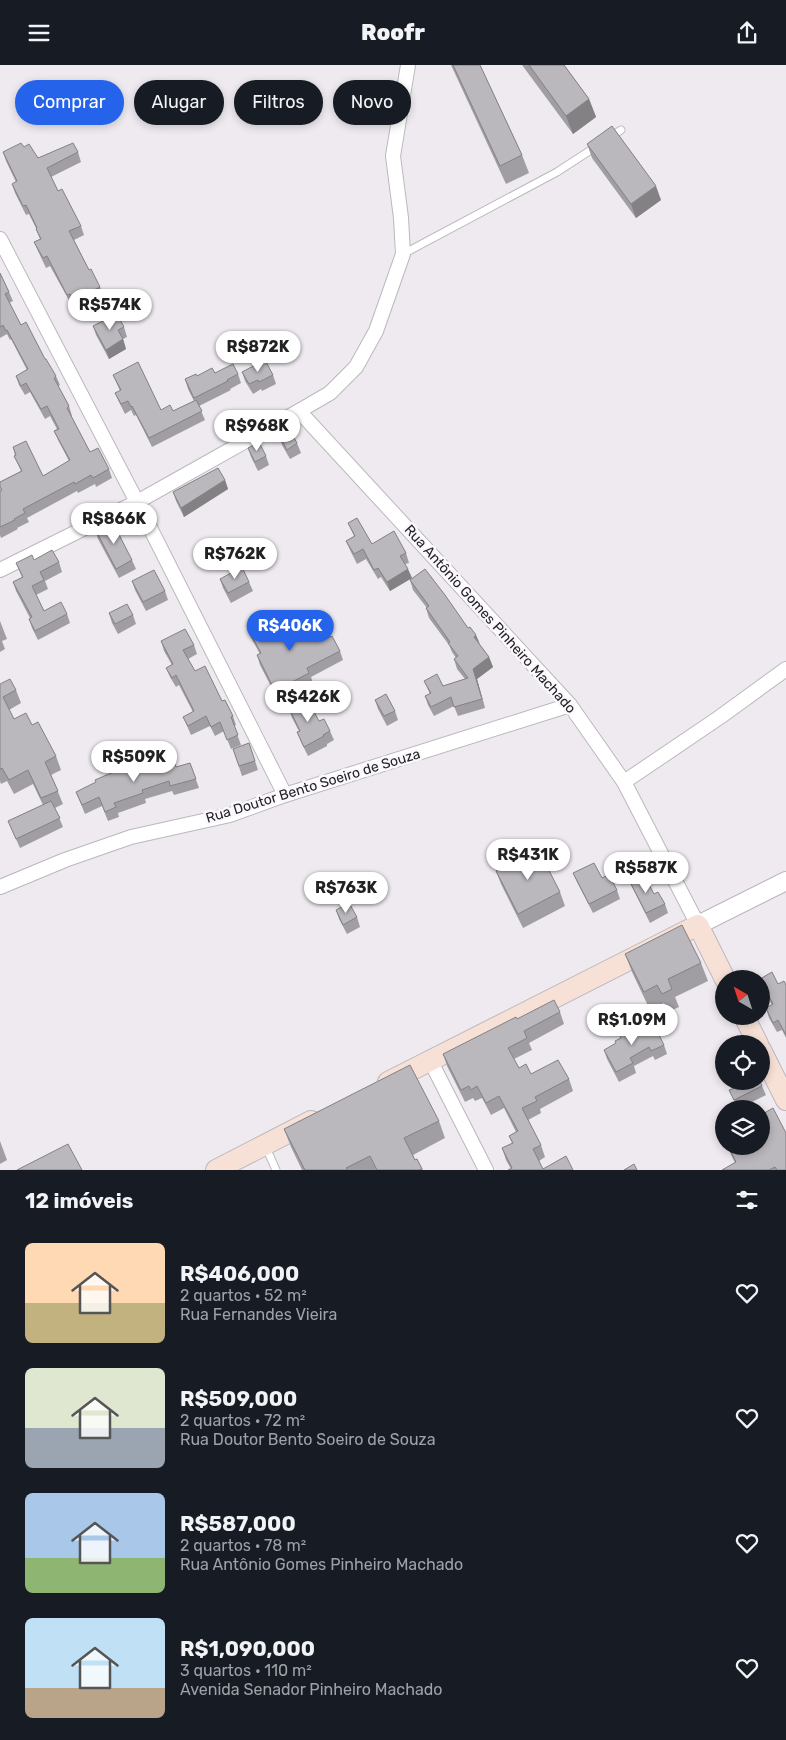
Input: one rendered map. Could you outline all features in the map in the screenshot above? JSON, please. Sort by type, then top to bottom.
[{"type":"main road","name":"Rua Antônio Gomes Pinheiro Machado","points":[[698,925],[720,970]]},
{"type":"main road","points":[[369,1091],[698,925]]},
{"type":"main road","points":[[770,1069],[786,1100]]},
{"type":"main road","points":[[216,1170],[326,1114]]},
{"type":"street","points":[[0,570],[138,502],[299,411],[330,393],[356,367],[376,331],[403,254],[401,217],[392,156],[408,65]]},
{"type":"street","points":[[0,239],[138,502],[285,795]]},
{"type":"street","name":"Rua Antônio Gomes Pinheiro Machado","points":[[299,411],[570,705],[624,782],[698,925]]},
{"type":"street","points":[[624,782],[720,717],[786,669]]},
{"type":"street","name":"Rua Doutor Bento Soeiro de Souza","points":[[1,883],[131,837],[230,815],[285,795],[570,705]]},
{"type":"street","points":[[698,925],[786,881]]},
{"type":"street","points":[[430,1060],[486,1170]]},
{"type":"lane","points":[[403,254],[557,173],[621,130]]},
{"type":"lane","points":[[265,1145],[276,1170]]},
{"type":"building","points":[[453,65],[480,65],[522,155],[500,166]]},
{"type":"building","points":[[529,65],[564,65],[589,99],[566,116]]},
{"type":"building","points":[[612,126],[656,186],[631,204],[587,144]]},
{"type":"building","points":[[21,143],[24,147],[29,144],[38,158],[73,143],[78,152],[47,168],[58,191],[62,189],[81,226],[69,231],[100,287],[73,300],[70,294],[67,295],[47,256],[43,258],[34,242],[41,239],[37,228],[26,205],[23,206],[12,184],[17,181],[3,152]]},
{"type":"building","points":[[0,273],[9,292],[5,294],[21,325],[26,322],[56,376],[54,378],[69,406],[67,408],[90,452],[98,448],[109,469],[93,478],[91,475],[75,484],[74,482],[23,509],[25,513],[0,527],[0,491],[2,490],[0,482],[22,471],[14,456],[16,455],[13,447],[26,441],[43,476],[70,460],[54,431],[59,429],[47,406],[41,409],[26,383],[21,386],[16,376],[28,369],[7,330],[3,325],[0,327]]},
{"type":"building","points":[[117,314],[124,327],[118,330],[123,339],[106,350],[93,326]]},
{"type":"building","points":[[265,360],[273,375],[259,382],[258,380],[249,384],[242,372]]},
{"type":"building","points":[[138,362],[161,410],[170,405],[173,411],[196,400],[202,411],[149,438],[132,406],[128,401],[121,404],[115,393],[121,390],[113,375]]},
{"type":"building","points":[[233,364],[238,374],[194,398],[185,379],[196,374],[197,376],[212,368],[215,373]]},
{"type":"building","points":[[289,429],[297,443],[287,450],[279,435]]},
{"type":"building","points":[[259,442],[266,456],[255,462],[248,448]]},
{"type":"building","points":[[218,468],[225,480],[181,508],[173,492]]},
{"type":"building","points":[[126,506],[132,518],[119,525],[112,514]]},
{"type":"building","points":[[357,518],[372,544],[394,531],[406,553],[400,556],[408,569],[387,582],[378,568],[374,570],[363,549],[354,554],[346,541],[355,536],[348,523]]},
{"type":"building","points":[[112,521],[132,560],[116,569],[95,529]]},
{"type":"building","points":[[52,550],[59,562],[40,572],[44,580],[32,586],[44,611],[61,602],[67,614],[35,631],[29,619],[32,617],[13,582],[23,577],[16,563],[32,555],[34,560]]},
{"type":"building","points":[[242,567],[249,582],[228,593],[220,579]]},
{"type":"building","points":[[425,569],[468,628],[470,627],[476,635],[474,637],[489,657],[473,669],[482,699],[454,707],[451,697],[431,707],[425,696],[431,693],[424,681],[437,674],[443,686],[468,678],[454,659],[458,656],[448,643],[450,642],[426,608],[429,606],[410,580]]},
{"type":"building","points":[[154,570],[165,591],[143,602],[132,581]]},
{"type":"building","points":[[127,604],[133,615],[115,624],[109,613]]},
{"type":"building","points":[[265,620],[273,635],[289,626],[294,635],[314,624],[323,640],[332,636],[340,651],[307,668],[309,673],[275,691],[257,655],[261,653],[248,629]]},
{"type":"building","points":[[185,629],[194,645],[183,650],[195,671],[205,666],[222,701],[225,700],[233,716],[231,717],[238,735],[227,740],[220,722],[211,727],[206,716],[188,726],[183,717],[194,711],[176,675],[172,678],[166,668],[173,664],[161,641]]},
{"type":"building","points":[[10,679],[16,690],[3,697],[14,719],[26,713],[32,725],[38,722],[56,756],[45,762],[58,791],[41,798],[28,770],[9,780],[2,768],[0,769],[0,684]]},
{"type":"building","points":[[386,694],[395,711],[384,716],[375,700]]},
{"type":"building","points":[[307,699],[319,721],[324,719],[330,731],[304,747],[297,732],[300,731],[289,708]]},
{"type":"building","points":[[249,743],[255,761],[239,766],[233,749]]},
{"type":"building","points":[[173,759],[176,767],[190,763],[196,779],[170,786],[169,781],[142,790],[143,793],[114,803],[116,807],[105,812],[99,797],[82,805],[76,792],[96,782],[95,780],[132,764],[134,771]]},
{"type":"building","points":[[51,801],[60,818],[16,839],[8,821]]},
{"type":"building","points":[[538,849],[560,892],[518,914],[496,871]]},
{"type":"building","points":[[594,863],[602,878],[609,875],[617,890],[589,904],[573,873]]},
{"type":"building","points":[[643,873],[654,894],[658,892],[665,904],[646,913],[629,880]]},
{"type":"building","points":[[349,903],[357,917],[343,925],[336,910]]},
{"type":"building","points":[[682,925],[701,963],[668,979],[672,989],[662,994],[657,985],[644,992],[625,954]]},
{"type":"building","points":[[772,972],[778,984],[784,981],[786,985],[786,1035],[778,1020],[773,1023],[770,1017],[770,1006],[773,1004],[770,998],[770,973]]},
{"type":"building","points":[[554,1000],[560,1012],[524,1031],[527,1038],[508,1048],[519,1068],[526,1064],[531,1074],[558,1060],[569,1079],[535,1097],[537,1101],[522,1108],[541,1145],[533,1149],[543,1169],[566,1156],[573,1170],[508,1170],[512,1168],[502,1148],[513,1143],[509,1136],[518,1131],[499,1096],[486,1103],[477,1086],[471,1090],[469,1086],[461,1090],[443,1054]]},
{"type":"building","points":[[646,1024],[650,1032],[656,1029],[664,1045],[651,1051],[649,1047],[630,1058],[633,1063],[616,1072],[604,1050],[616,1043],[615,1041],[621,1038],[620,1036]]},
{"type":"building","points":[[410,1065],[439,1121],[404,1138],[415,1160],[417,1159],[422,1169],[377,1170],[370,1156],[346,1168],[348,1170],[305,1170],[284,1129]]},
{"type":"building","points":[[729,1090],[754,1090],[734,1100]]},
{"type":"building","points":[[773,1108],[786,1133],[786,1170],[777,1170],[775,1167],[769,1170],[722,1170],[736,1162],[732,1155],[770,1155],[770,1110]]},
{"type":"building","points":[[68,1144],[82,1170],[17,1170]]},
{"type":"building","points":[[634,1164],[637,1170],[624,1170]]}]
